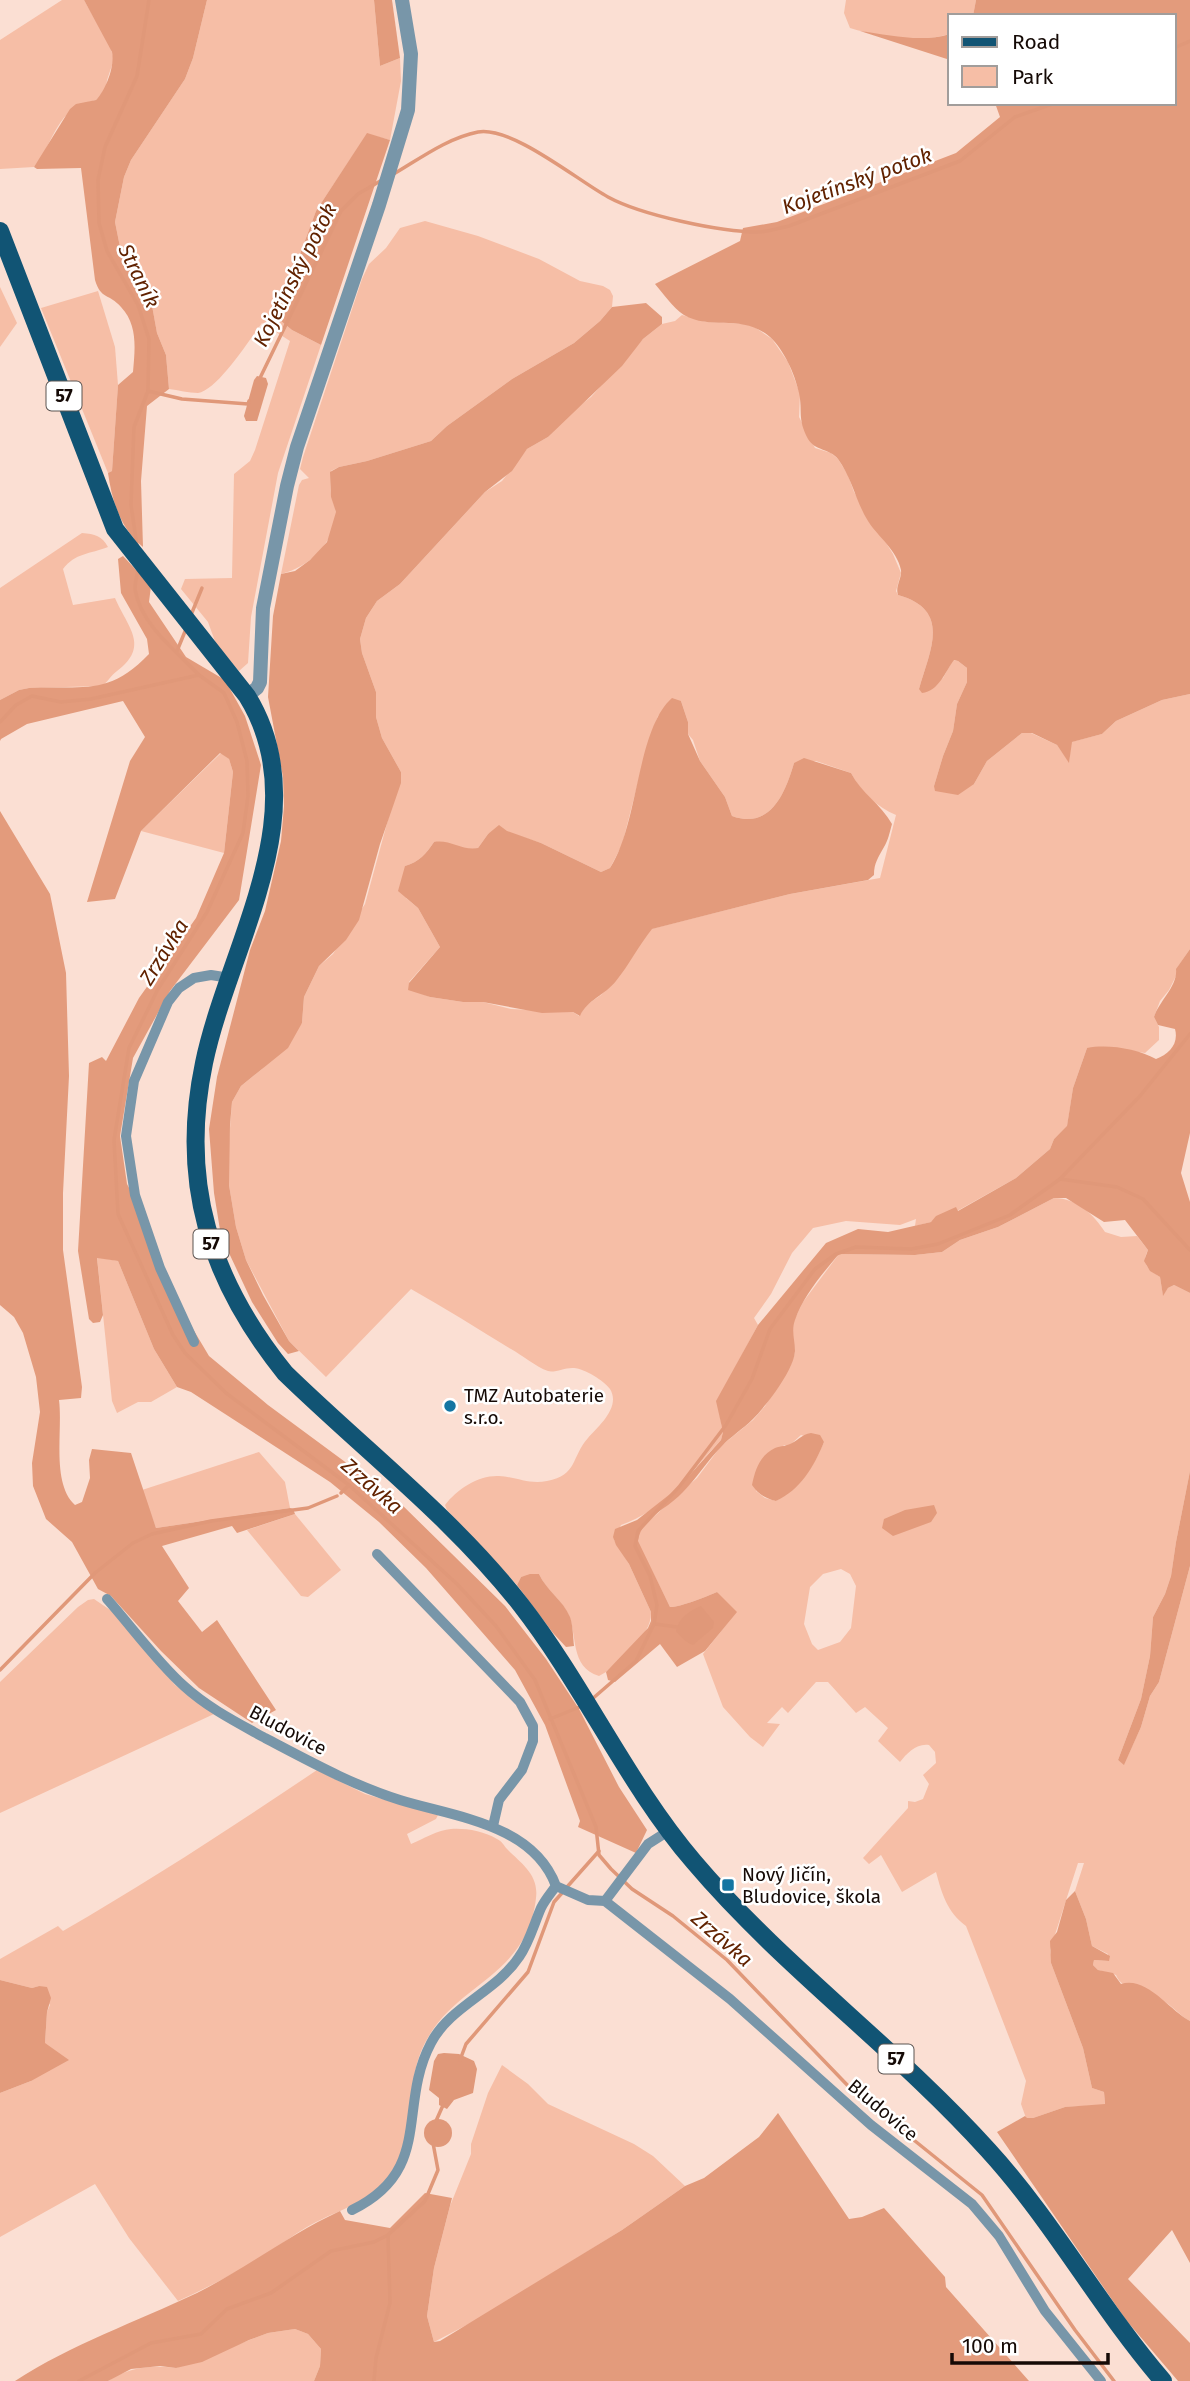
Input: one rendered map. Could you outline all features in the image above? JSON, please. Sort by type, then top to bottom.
[{"type":"main road","name":"57","points":[[0,232],[108,513],[119,535],[247,696],[261,723],[270,752],[274,784],[273,818],[260,887],[204,1061],[199,1086],[194,1151],[204,1221],[217,1261],[234,1298],[256,1335],[285,1373],[482,1559],[521,1605],[695,1864],[756,1930],[932,2091],[990,2152],[1163,2381]]},
{"type":"street","points":[[247,696],[260,682],[261,618],[287,486],[408,110],[411,54],[402,0]]},
{"type":"street","points":[[194,1342],[160,1268],[135,1195],[126,1136],[134,1081],[168,1002],[179,988],[194,978],[216,975],[230,978]]},
{"type":"street","points":[[377,1554],[520,1702],[530,1718],[533,1741],[522,1770],[499,1800],[493,1826]]},
{"type":"street","name":"Bludovice","points":[[107,1599],[185,1687],[229,1718],[319,1767],[368,1790],[493,1826],[525,1845],[544,1861],[556,1886],[588,1900],[608,1897],[871,2125],[972,2204],[999,2236],[1045,2312],[1101,2381]]},
{"type":"street","points":[[608,1897],[648,1844],[670,1830]]},
{"type":"street","points":[[352,2210],[371,2200],[391,2181],[405,2155],[422,2066],[432,2040],[453,2015],[482,1994],[518,1958],[542,1906],[556,1886]]},
{"type":"green space","points":[[62,0],[84,0],[110,46],[114,59],[106,88],[96,100],[82,104],[64,118],[34,167],[0,169],[0,40]]},
{"type":"green space","points":[[207,0],[374,0],[380,66],[400,58],[401,81],[390,140],[367,134],[316,211],[293,273],[270,312],[292,330],[321,345],[278,473],[251,617],[248,663],[239,671],[216,644],[208,622],[181,589],[185,579],[232,578],[234,474],[250,461],[255,450],[290,341],[262,323],[233,363],[206,390],[198,393],[169,389],[166,355],[157,333],[151,300],[132,273],[120,247],[115,222],[124,177],[131,160],[185,79]]},
{"type":"green space","points":[[846,0],[976,0],[973,14],[948,14],[948,34],[938,37],[887,36],[850,28],[844,13]]},
{"type":"green space","points":[[425,221],[478,236],[539,259],[580,281],[603,286],[610,290],[613,296],[612,307],[574,343],[512,379],[447,426],[431,441],[331,471],[331,494],[336,513],[330,536],[310,560],[281,574],[299,485],[302,480],[309,478],[300,469],[303,457],[362,279],[369,264],[386,248],[400,228]]},
{"type":"green space","points":[[0,287],[17,323],[0,347]]},
{"type":"green space","points":[[98,291],[115,347],[118,385],[112,471],[108,473],[41,308]]},
{"type":"green space","points":[[682,315],[706,322],[750,324],[772,339],[788,362],[800,394],[799,417],[815,448],[831,453],[838,459],[854,492],[893,554],[901,573],[896,591],[898,595],[915,602],[926,611],[931,621],[931,646],[919,689],[943,678],[953,660],[967,668],[967,682],[957,704],[953,731],[934,786],[974,784],[987,761],[1022,733],[1031,733],[1057,745],[1069,762],[1071,742],[1102,734],[1116,721],[1162,700],[1190,694],[1190,949],[1177,968],[1177,974],[1160,1001],[1154,1017],[1159,1027],[1159,1040],[1145,1053],[1114,1048],[1087,1048],[1073,1088],[1067,1127],[1054,1139],[1050,1149],[1016,1178],[957,1211],[956,1208],[931,1222],[915,1226],[916,1219],[900,1225],[846,1221],[813,1228],[792,1253],[771,1294],[754,1318],[758,1325],[717,1401],[723,1432],[721,1440],[664,1500],[636,1519],[621,1525],[614,1540],[629,1564],[651,1612],[650,1621],[641,1638],[599,1676],[589,1672],[583,1665],[576,1649],[568,1614],[539,1574],[521,1577],[517,1585],[445,1505],[462,1489],[491,1476],[541,1482],[564,1474],[611,1409],[613,1396],[610,1389],[594,1376],[578,1369],[543,1369],[411,1289],[326,1377],[289,1341],[246,1260],[236,1227],[229,1185],[228,1154],[232,1102],[241,1086],[262,1069],[302,1023],[304,997],[319,966],[333,954],[365,904],[401,772],[382,738],[376,717],[376,692],[362,653],[360,639],[366,618],[377,601],[400,584],[485,492],[502,481],[527,449],[548,437],[569,414],[591,397],[643,339],[662,324],[675,321]],"holes":[[[681,701],[688,722],[688,734],[693,740],[700,761],[725,797],[732,816],[745,819],[766,814],[780,797],[794,763],[816,761],[851,773],[870,798],[896,815],[880,878],[790,894],[651,929],[601,995],[585,1006],[579,1016],[573,1012],[511,1009],[483,1002],[430,997],[415,991],[409,982],[440,947],[418,908],[406,898],[405,866],[422,857],[434,842],[469,850],[478,848],[488,834],[497,829],[541,843],[601,872],[610,868],[622,845],[648,743],[658,716]]]},
{"type":"green space","points":[[82,533],[98,536],[108,547],[78,557],[63,569],[73,605],[115,598],[133,636],[132,653],[127,662],[102,686],[29,688],[0,700],[0,588]]},
{"type":"green space","points":[[221,753],[229,759],[233,772],[224,853],[141,831]]},
{"type":"green space","points":[[1054,1198],[1070,1201],[1090,1214],[1105,1232],[1121,1237],[1137,1236],[1148,1250],[1145,1259],[1147,1266],[1160,1277],[1163,1295],[1174,1285],[1190,1293],[1190,1471],[1171,1576],[1153,1617],[1150,1656],[1141,1699],[1118,1760],[1124,1764],[1141,1727],[1150,1696],[1159,1682],[1190,1566],[1190,2021],[1167,2003],[1124,1985],[1116,1975],[1098,1970],[1093,1965],[1094,1960],[1108,1961],[1108,1954],[1092,1946],[1086,1919],[1075,1891],[1084,1863],[1078,1863],[1050,1950],[1051,1963],[1083,2048],[1092,2088],[1104,2092],[1105,2105],[1065,2107],[1033,2118],[1026,2118],[1021,2104],[1026,2081],[966,1926],[950,1909],[936,1872],[902,1892],[881,1855],[869,1864],[863,1858],[908,1808],[908,1801],[923,1799],[929,1784],[923,1775],[936,1763],[935,1752],[929,1745],[916,1747],[900,1762],[878,1741],[888,1728],[865,1707],[856,1713],[828,1682],[816,1682],[788,1713],[782,1707],[767,1723],[780,1724],[763,1747],[750,1737],[723,1707],[703,1654],[730,1620],[717,1592],[670,1607],[637,1541],[639,1530],[697,1478],[721,1446],[753,1420],[765,1406],[790,1367],[795,1353],[792,1329],[795,1318],[803,1302],[839,1254],[915,1255],[942,1252],[960,1240],[998,1227]],"holes":[[[801,1435],[824,1442],[815,1461],[799,1483],[785,1495],[776,1501],[765,1498],[756,1491],[784,1445],[790,1445]],[[841,1569],[850,1574],[856,1586],[851,1628],[840,1642],[818,1650],[812,1644],[804,1624],[810,1587],[823,1574]]]},
{"type":"green space","points":[[97,1257],[118,1261],[154,1349],[177,1387],[151,1402],[138,1402],[117,1413],[112,1401]]},
{"type":"green space","points":[[259,1452],[285,1482],[290,1508],[156,1528],[142,1490]]},
{"type":"green space","points":[[295,1514],[341,1570],[308,1597],[301,1596],[247,1530]]},
{"type":"green space","points":[[94,1599],[116,1614],[175,1685],[214,1714],[0,1813],[0,1682],[78,1607]]},
{"type":"green space","points":[[317,1770],[365,1794],[438,1815],[436,1819],[407,1834],[411,1844],[451,1829],[486,1834],[499,1840],[528,1871],[535,1883],[536,1898],[530,1924],[519,1945],[505,1962],[439,2021],[426,2041],[414,2077],[406,2135],[393,2170],[373,2193],[307,2227],[235,2272],[178,2301],[129,2238],[95,2184],[0,2237],[0,2093],[31,2081],[45,2043],[50,2005],[39,1986],[32,1988],[0,1980],[0,1959],[58,1926],[63,1931],[95,1912]]},
{"type":"green space","points":[[502,2065],[528,2084],[548,2104],[634,2144],[653,2156],[685,2186],[622,2230],[480,2318],[434,2342],[427,2316],[434,2268],[450,2206],[471,2154],[471,2144],[488,2093]]},
{"type":"green space","points":[[295,2329],[308,2334],[321,2349],[320,2366],[314,2381],[108,2381],[140,2368],[176,2368],[268,2333]]},
{"type":"shaded area","points":[[84,0],[207,0],[185,79],[131,160],[124,177],[115,222],[120,247],[132,273],[151,300],[157,333],[166,355],[169,389],[147,406],[141,481],[143,547],[123,523],[112,494],[108,473],[112,471],[118,385],[133,372],[133,329],[126,314],[117,303],[100,291],[95,280],[81,168],[34,167],[70,109],[76,104],[96,100],[109,78],[112,52]]},
{"type":"shaded area","points":[[374,0],[392,0],[400,58],[380,66]]},
{"type":"shaded area","points":[[976,0],[1190,0],[1190,694],[1162,700],[1116,721],[1102,734],[1072,742],[1069,763],[1057,745],[1032,733],[1022,733],[987,761],[974,784],[958,795],[935,791],[934,786],[953,731],[957,704],[967,682],[967,668],[954,660],[933,689],[922,693],[919,689],[931,646],[931,621],[926,611],[915,602],[898,595],[901,573],[899,563],[868,521],[838,459],[814,446],[808,439],[801,420],[797,386],[784,355],[770,337],[749,326],[705,322],[684,315],[655,284],[740,241],[743,228],[777,222],[956,153],[1000,117],[996,105],[1176,105],[1176,14],[973,14]]},
{"type":"shaded area","points":[[860,31],[917,38],[948,35],[948,59]]},
{"type":"shaded area","points":[[367,133],[390,140],[321,345],[292,330],[270,312],[293,273],[316,211]]},
{"type":"shaded area","points":[[646,303],[662,317],[662,324],[643,339],[622,366],[548,437],[527,449],[512,471],[485,492],[400,584],[377,601],[366,618],[360,639],[362,653],[376,692],[376,717],[382,738],[401,772],[401,783],[380,844],[359,920],[346,940],[319,966],[304,997],[302,1023],[288,1048],[241,1086],[232,1102],[229,1185],[236,1227],[246,1260],[263,1295],[289,1341],[299,1351],[288,1354],[252,1302],[221,1236],[214,1193],[209,1129],[217,1077],[250,950],[265,911],[281,841],[283,777],[268,697],[273,616],[281,574],[295,571],[327,542],[336,512],[331,497],[330,472],[339,467],[431,441],[447,426],[512,379],[574,343],[612,307]]},
{"type":"shaded area","points":[[257,376],[266,378],[268,384],[257,421],[246,421],[244,416]]},
{"type":"shaded area","points":[[123,556],[151,586],[149,602],[186,657],[225,680],[245,716],[261,765],[239,900],[170,991],[133,1058],[120,1136],[127,1184],[184,1314],[209,1356],[268,1405],[398,1501],[505,1606],[546,1659],[579,1709],[619,1787],[647,1830],[636,1853],[578,1827],[580,1821],[545,1725],[515,1670],[426,1568],[379,1522],[330,1482],[191,1392],[177,1387],[154,1349],[118,1261],[97,1258],[103,1315],[100,1322],[93,1323],[89,1319],[78,1251],[89,1063],[102,1057],[106,1061],[139,998],[196,918],[224,853],[233,772],[229,759],[220,753],[141,831],[115,899],[87,902],[130,761],[145,737],[123,701],[27,724],[0,741],[0,700],[29,688],[79,687],[107,683],[134,668],[149,654],[147,639],[121,593],[118,559]]},
{"type":"shaded area","points":[[672,698],[681,701],[688,722],[688,734],[700,761],[725,797],[732,816],[745,819],[766,814],[780,797],[794,763],[804,758],[851,773],[892,824],[874,875],[868,880],[790,894],[652,929],[616,981],[587,1006],[580,1016],[573,1012],[542,1013],[483,1002],[463,1002],[430,997],[408,990],[409,983],[440,947],[418,908],[398,891],[405,866],[422,857],[434,842],[478,848],[499,825],[507,831],[541,843],[601,872],[610,868],[627,827],[651,732],[660,713]]},
{"type":"shaded area","points":[[0,811],[50,894],[66,973],[69,1076],[63,1250],[82,1387],[81,1398],[59,1400],[60,1470],[63,1484],[75,1505],[82,1502],[90,1478],[89,1460],[92,1449],[131,1453],[156,1528],[293,1509],[295,1514],[237,1533],[232,1526],[162,1546],[189,1588],[178,1601],[202,1632],[217,1620],[276,1710],[252,1723],[199,1688],[111,1596],[98,1589],[72,1542],[46,1519],[33,1486],[32,1463],[40,1412],[36,1377],[23,1333],[14,1317],[0,1305]]},
{"type":"shaded area","points":[[1190,949],[1190,1133],[1181,1173],[1190,1202],[1190,1293],[1174,1285],[1168,1288],[1163,1296],[1160,1277],[1150,1271],[1144,1261],[1148,1250],[1125,1220],[1104,1222],[1066,1198],[1054,1198],[998,1227],[960,1240],[942,1252],[915,1255],[839,1254],[803,1302],[793,1328],[793,1359],[772,1397],[753,1419],[716,1452],[677,1498],[650,1519],[640,1533],[638,1541],[670,1607],[717,1592],[737,1612],[705,1651],[677,1667],[660,1644],[615,1682],[608,1680],[606,1672],[648,1628],[651,1621],[651,1612],[629,1564],[616,1545],[613,1537],[615,1529],[637,1520],[679,1487],[721,1440],[723,1432],[716,1401],[758,1325],[826,1243],[858,1229],[888,1232],[931,1222],[936,1216],[956,1207],[958,1211],[1016,1178],[1050,1149],[1054,1139],[1067,1126],[1073,1088],[1087,1048],[1123,1048],[1156,1059],[1169,1051],[1176,1039],[1175,1029],[1158,1025],[1154,1017],[1174,981],[1176,969]]},
{"type":"shaded area","points":[[811,1433],[820,1435],[824,1442],[811,1469],[799,1484],[776,1501],[759,1493],[752,1485],[762,1459],[775,1448]]},
{"type":"shaded area","points":[[1190,1471],[1190,1566],[1159,1682],[1150,1696],[1141,1727],[1124,1765],[1118,1760],[1141,1699],[1150,1656],[1153,1617],[1171,1576]]},
{"type":"shaded area","points":[[934,1505],[937,1513],[931,1522],[893,1536],[882,1528],[884,1519],[905,1510]]},
{"type":"shaded area","points":[[539,1574],[567,1611],[572,1624],[574,1646],[566,1647],[517,1585],[521,1577]]},
{"type":"shaded area","points":[[701,1606],[714,1622],[713,1628],[693,1645],[676,1631],[685,1616]]},
{"type":"shaded area","points":[[1075,1891],[1086,1919],[1092,1946],[1110,1956],[1109,1961],[1094,1960],[1093,1965],[1098,1970],[1113,1973],[1121,1984],[1131,1983],[1149,1990],[1190,2021],[1190,2263],[1172,2230],[1128,2279],[1190,2343],[1190,2381],[1178,2381],[1126,2320],[997,2132],[1025,2116],[1033,2118],[1065,2107],[1105,2104],[1104,2092],[1092,2088],[1083,2048],[1051,1963],[1050,1941],[1057,1932],[1066,1900]]},
{"type":"shaded area","points":[[0,1980],[32,1988],[47,1987],[51,1998],[47,2012],[45,2043],[69,2060],[31,2081],[0,2093]]},
{"type":"shaded area","points":[[438,2054],[459,2054],[474,2061],[477,2069],[473,2093],[454,2100],[447,2109],[439,2105],[439,2098],[429,2090],[434,2061]]},
{"type":"shaded area","points":[[778,2113],[849,2219],[884,2208],[945,2277],[946,2287],[1029,2381],[314,2381],[320,2366],[321,2349],[308,2334],[295,2329],[268,2333],[202,2362],[176,2368],[160,2366],[131,2369],[108,2381],[15,2381],[82,2345],[197,2293],[340,2211],[345,2220],[390,2228],[425,2193],[452,2198],[434,2268],[427,2316],[434,2342],[440,2341],[622,2230],[685,2186],[704,2178],[759,2137]]},
{"type":"shaded area","points":[[438,2119],[448,2123],[452,2133],[448,2143],[438,2147],[428,2143],[424,2133],[428,2123]]},
{"type":"waterway","name":"Straník","points":[[137,546],[131,505],[134,427],[148,391],[149,339],[138,305],[107,251],[99,223],[98,180],[105,147],[137,76],[149,0]]},
{"type":"waterway","name":"Kojetínský potok","points":[[1176,47],[1190,41]]},
{"type":"waterway","name":"Kojetínský potok","points":[[392,175],[455,139],[478,132],[492,132],[526,145],[622,204],[703,226],[762,232],[789,226],[960,161],[1015,117],[1049,105]]},
{"type":"waterway","name":"Kojetínský potok","points":[[260,378],[341,211],[358,194],[382,180]]},
{"type":"waterway","name":"Kojetínský potok","points":[[148,391],[182,399],[248,404],[249,401]]},
{"type":"waterway","name":"Straník","points":[[139,567],[135,589],[144,614],[161,636],[199,675]]},
{"type":"waterway","points":[[191,615],[202,588]]},
{"type":"waterway","points":[[177,651],[186,629]]},
{"type":"waterway","name":"Zrzávka","points":[[0,722],[16,705],[32,696],[61,702],[91,699],[199,675],[224,693],[237,722],[247,761],[248,796],[243,833],[207,912],[158,989],[129,1048],[114,1140],[118,1214],[173,1335],[185,1353],[226,1393],[349,1485],[457,1584],[496,1626],[535,1680],[596,1827],[599,1855],[632,1889],[673,1916],[727,1960],[853,2091],[982,2195],[1075,2330],[1114,2381]]},
{"type":"waterway","points":[[591,1700],[636,1661],[654,1624],[657,1605],[650,1576],[635,1546],[638,1531],[679,1487],[726,1425],[752,1379],[770,1329],[815,1269],[836,1254],[856,1247],[911,1249],[938,1244],[1010,1215],[1060,1179],[1140,1096],[1190,1034]]},
{"type":"waterway","points":[[1060,1179],[1117,1187],[1143,1199],[1190,1250]]},
{"type":"waterway","points":[[341,1493],[349,1485]]},
{"type":"waterway","points":[[0,1670],[95,1573],[133,1543],[152,1534],[211,1521],[308,1508],[337,1496]]},
{"type":"waterway","points":[[655,1624],[677,1627]]},
{"type":"waterway","points":[[550,1719],[582,1706]]},
{"type":"waterway","points":[[567,1887],[599,1851]]},
{"type":"waterway","points":[[460,2060],[466,2044],[528,1972],[554,1902],[562,1893]]},
{"type":"waterway","points":[[436,2121],[444,2103]]},
{"type":"waterway","points":[[374,2381],[376,2358],[390,2303],[388,2235],[425,2201],[438,2170],[433,2143]]},
{"type":"waterway","points":[[79,2381],[151,2343],[201,2334],[227,2309],[271,2293],[331,2251],[374,2242],[388,2235]]},
{"type":"place","name":"TMZ Autobaterie s.r.o.","points":[[450,1406]]},
{"type":"place","name":"Nový Jičín, Bludovice, škola","points":[[728,1885]]}]
